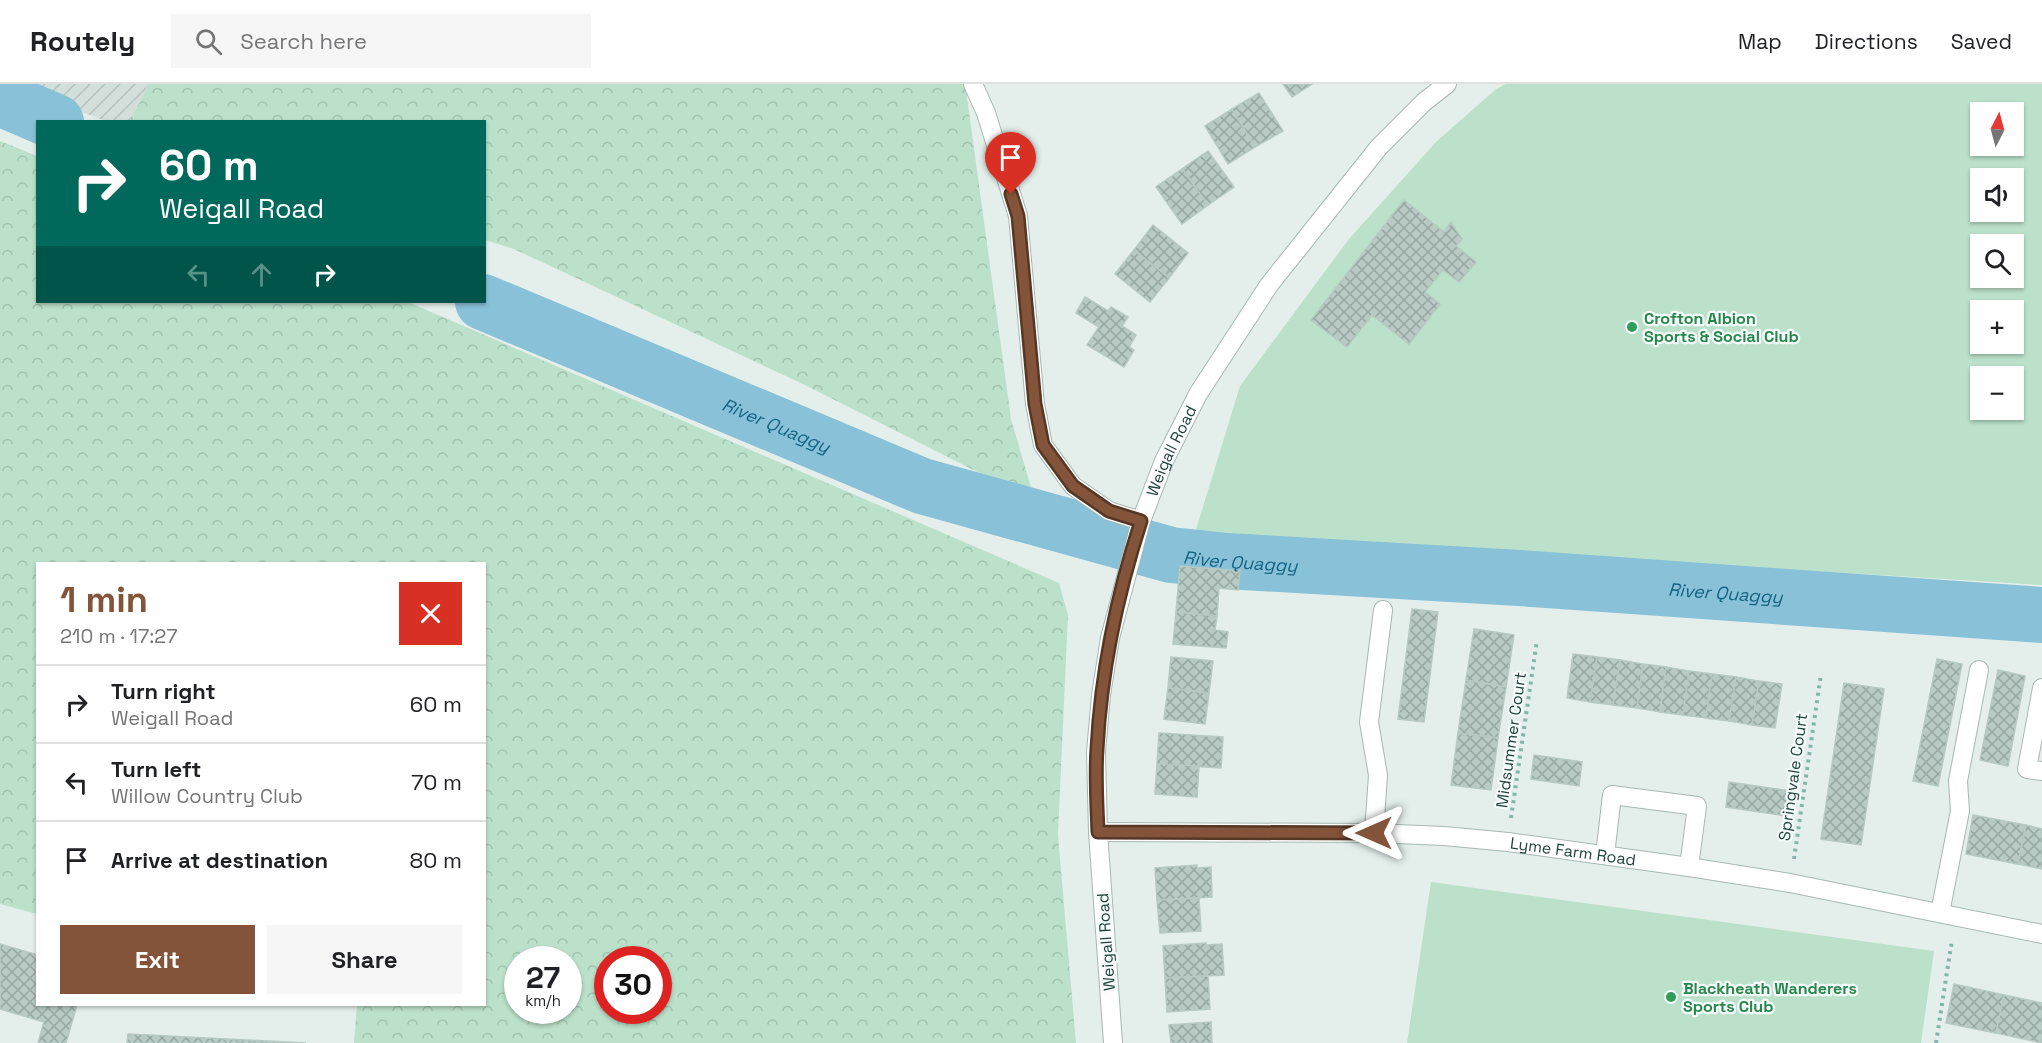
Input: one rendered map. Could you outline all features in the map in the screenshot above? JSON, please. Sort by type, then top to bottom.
[{"type":"street","points":[[974,84],[987,113],[1018,216],[1035,404],[1043,445],[1073,486],[1109,511],[1139,527]]},
{"type":"street","name":"Weigall Road","points":[[1113,1043],[1098,832],[1096,752],[1101,695],[1110,638],[1139,527],[1164,461],[1198,394],[1269,285],[1379,147],[1424,102],[1447,84]]},
{"type":"street","points":[[1374,833],[1378,775],[1369,722],[1383,610]]},
{"type":"street","points":[[1948,915],[1960,811],[1958,781],[1979,670]]},
{"type":"street","points":[[2042,688],[2027,769],[2042,771]]},
{"type":"street","points":[[1605,855],[1612,795],[1697,806],[1689,867]]},
{"type":"street","name":"Lyme Farm Road","points":[[1098,832],[1374,833],[1508,842],[1790,883],[2042,934]]},
{"type":"path","name":"Midsummer Court","points":[[1508,842],[1538,640]]},
{"type":"path","name":"Springvale Court","points":[[1790,883],[1821,674]]},
{"type":"path","points":[[1936,1043],[1948,915]]},
{"type":"shaded area","points":[[5,84],[147,84],[146,91],[130,120],[103,120]]},
{"type":"green space","points":[[147,84],[974,84],[966,90],[1011,419],[1035,501],[805,385],[514,249],[486,240],[486,120],[130,120],[146,91]]},
{"type":"green space","name":"Crofton Albion Sports & Social Club","points":[[1506,84],[2042,84],[2042,585],[1195,533],[1240,386],[1349,239],[1436,142],[1496,89]]},
{"type":"green space","points":[[0,141],[36,156],[36,303],[410,303],[1059,583],[1068,615],[1058,835],[1076,1043],[354,1043],[357,1006],[486,1006],[486,562],[36,562],[36,914],[0,904]]},
{"type":"green space","name":"Blackheath Wanderers Sports Club","points":[[1431,882],[1934,951],[1921,1043],[1407,1043]]},
{"type":"building","points":[[1283,84],[1312,84],[1292,97]]},
{"type":"building","points":[[1259,93],[1283,131],[1255,147],[1232,109]]},
{"type":"building","points":[[1232,109],[1255,147],[1228,164],[1205,126]]},
{"type":"building","points":[[1208,151],[1234,187],[1208,205],[1182,169]]},
{"type":"building","points":[[1182,169],[1208,205],[1182,224],[1156,187]]},
{"type":"building","points":[[1404,200],[1444,232],[1451,222],[1462,239],[1456,246],[1476,262],[1459,282],[1443,270],[1425,292],[1440,304],[1409,344],[1372,315],[1347,347],[1311,320]]},
{"type":"building","points":[[1153,225],[1188,253],[1169,278],[1134,250]]},
{"type":"building","points":[[1134,250],[1169,278],[1150,302],[1115,274]]},
{"type":"building","points":[[1085,297],[1108,311],[1111,307],[1128,317],[1122,326],[1136,335],[1129,347],[1134,350],[1124,367],[1087,345],[1099,327],[1076,313]]},
{"type":"building","points":[[1180,566],[1240,571],[1238,590],[1219,588],[1217,616],[1176,612]]},
{"type":"building","points":[[1412,609],[1438,612],[1424,722],[1398,719]]},
{"type":"building","points":[[1176,612],[1217,616],[1215,630],[1228,632],[1226,648],[1173,644]]},
{"type":"building","points":[[1474,629],[1514,635],[1506,687],[1466,680]]},
{"type":"building","points":[[1573,654],[1597,657],[1590,702],[1567,698]]},
{"type":"building","points":[[1171,657],[1213,661],[1209,693],[1168,688]]},
{"type":"building","points":[[1597,657],[1620,660],[1613,705],[1590,702]]},
{"type":"building","points":[[1937,659],[1962,664],[1938,786],[1913,781]]},
{"type":"building","points":[[1620,660],[1643,664],[1637,708],[1613,705]]},
{"type":"building","points":[[1643,664],[1666,667],[1660,712],[1637,708]]},
{"type":"building","points":[[1666,667],[1689,671],[1683,715],[1660,712]]},
{"type":"building","points":[[1998,670],[2025,676],[2008,766],[1980,760]]},
{"type":"building","points":[[1689,671],[1712,674],[1706,718],[1683,715]]},
{"type":"building","points":[[1712,674],[1736,677],[1729,721],[1706,718]]},
{"type":"building","points":[[1736,677],[1759,681],[1752,725],[1729,721]]},
{"type":"building","points":[[1466,680],[1506,687],[1498,738],[1458,733]]},
{"type":"building","points":[[1759,681],[1782,684],[1775,728],[1752,725]]},
{"type":"building","points":[[1844,683],[1884,689],[1861,845],[1821,839]]},
{"type":"building","points":[[1168,688],[1209,693],[1205,724],[1164,719]]},
{"type":"building","points":[[1159,733],[1223,737],[1221,768],[1157,764]]},
{"type":"building","points":[[1458,733],[1498,738],[1491,790],[1451,785]]},
{"type":"building","points":[[1534,755],[1582,762],[1579,786],[1531,779]]},
{"type":"building","points":[[1157,764],[1199,766],[1197,797],[1155,794]]},
{"type":"building","points":[[1729,782],[1790,791],[1786,816],[1726,807]]},
{"type":"building","points":[[1973,815],[2026,825],[2018,864],[1966,854]]},
{"type":"building","points":[[2026,825],[2042,829],[2042,869],[2018,864]]},
{"type":"building","points":[[1197,865],[1197,868],[1211,867],[1212,897],[1157,900],[1155,868]]},
{"type":"building","points":[[1199,898],[1201,931],[1160,933],[1157,900]]},
{"type":"building","points":[[1206,943],[1207,945],[1222,944],[1224,975],[1165,978],[1163,946]]},
{"type":"building","points":[[0,944],[36,954],[36,1006],[77,1006],[66,1043],[38,1043],[44,1022],[0,1009]]},
{"type":"building","points":[[1208,976],[1210,1009],[1167,1012],[1165,978]]},
{"type":"building","points":[[1954,984],[2004,995],[1996,1033],[1946,1023]]},
{"type":"building","points":[[2004,995],[2042,1003],[2042,1043],[1996,1033]]},
{"type":"building","points":[[1211,1022],[1212,1043],[1171,1043],[1169,1025]]},
{"type":"building","points":[[128,1034],[306,1043],[127,1043]]},
{"type":"waterway","name":"River Quaggy","points":[[0,98],[51,120]]},
{"type":"waterway","name":"River Quaggy","points":[[485,303],[922,486],[1171,555],[1227,561],[1519,578],[2042,615]]},
{"type":"place","name":"Crofton Albion Sports & Social Club","points":[[1632,327]]},
{"type":"place","name":"Blackheath Wanderers Sports Club","points":[[1671,997]]},
{"type":"route","points":[[1011,194],[1018,216],[1035,404],[1043,445],[1073,486],[1109,511],[1141,521],[1110,638],[1101,695],[1096,752],[1098,832],[1374,833]]}]
